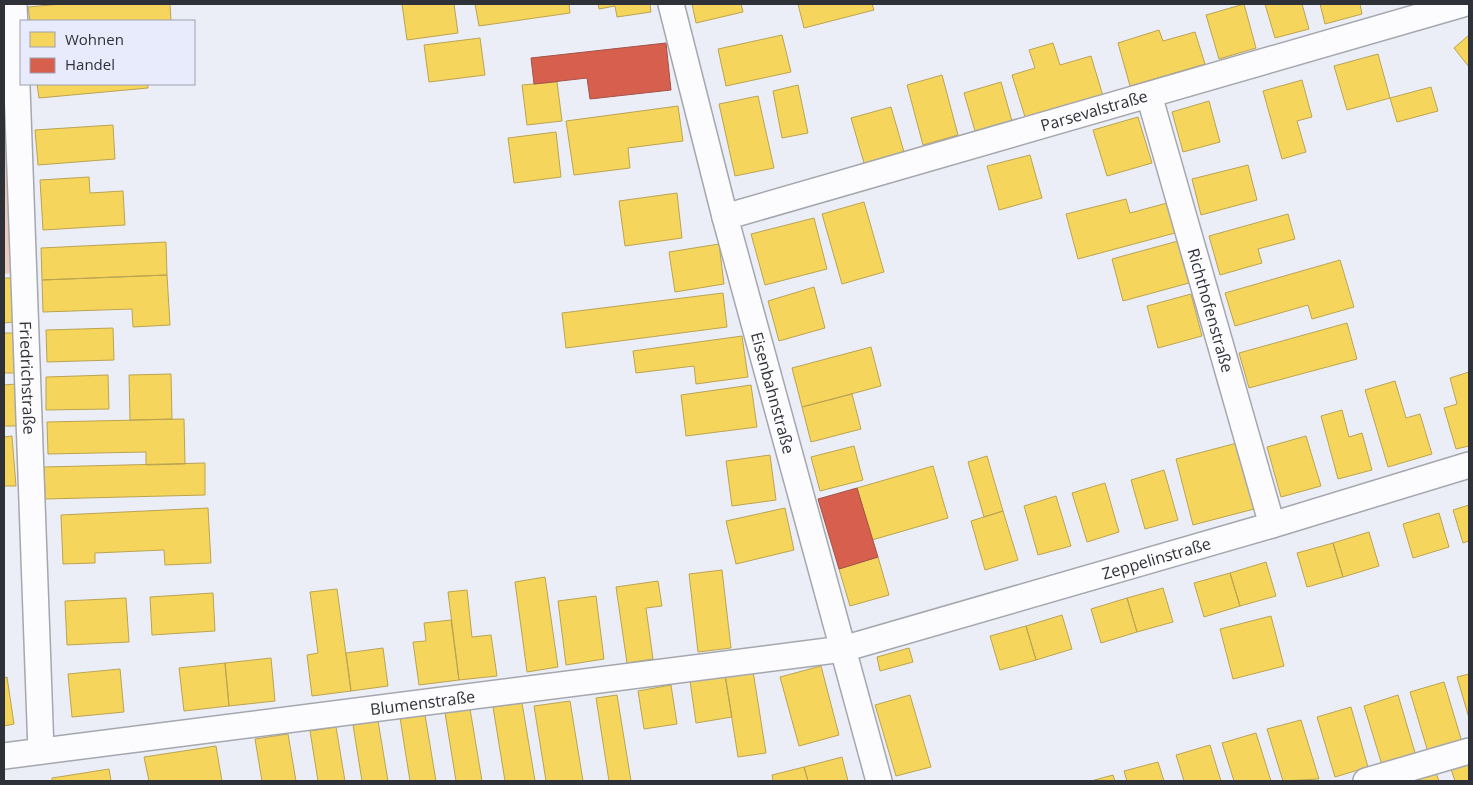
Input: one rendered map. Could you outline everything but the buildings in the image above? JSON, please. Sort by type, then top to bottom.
[{"type":"street","name":"Friedrichstraße","points":[[14,4],[41,750]]},
{"type":"street","name":"Eisenbahnstraße","points":[[671,4],[725,217],[879,781]]},
{"type":"street","name":"Parsevalstraße","points":[[725,217],[1464,4]]},
{"type":"street","name":"Richthofenstraße","points":[[1148,95],[1272,525]]},
{"type":"street","name":"Zeppelinstraße","points":[[843,649],[1272,525],[1469,465]]},
{"type":"street","name":"Blumenstraße","points":[[4,756],[843,649]]},
{"type":"street","points":[[1366,781],[1469,751]]},
{"type":"shaded area","points":[[4,70],[14,273],[4,274]]}]
